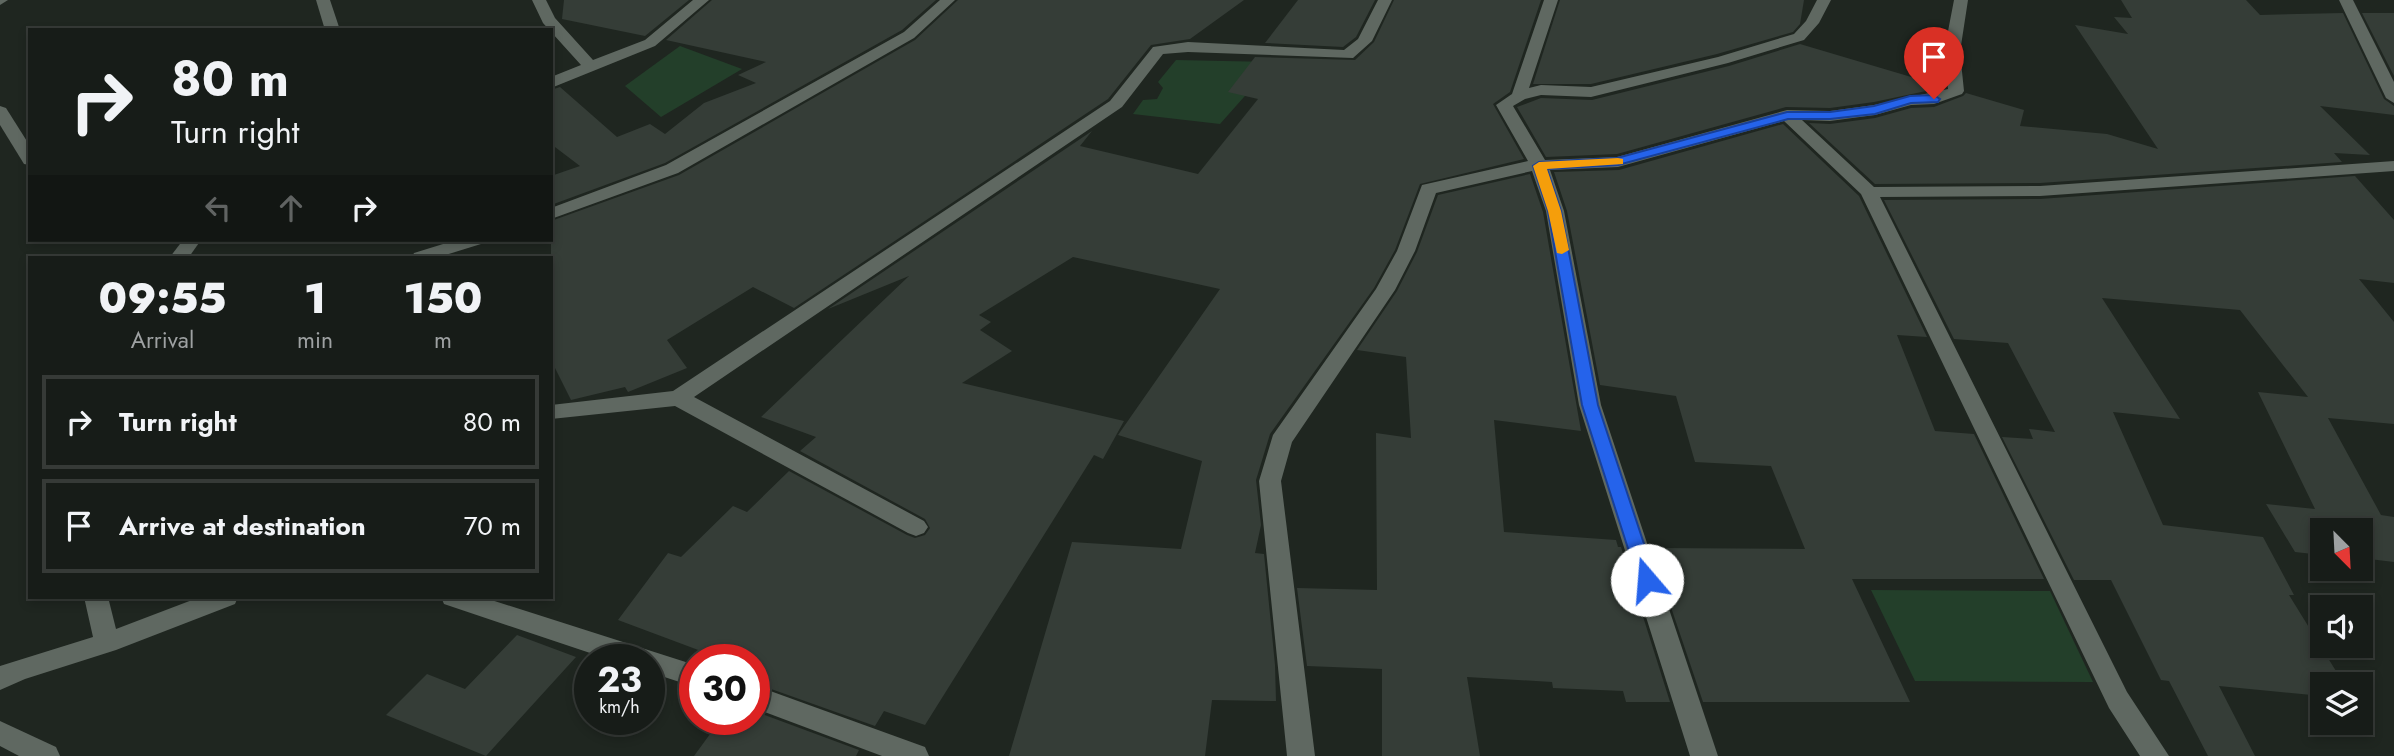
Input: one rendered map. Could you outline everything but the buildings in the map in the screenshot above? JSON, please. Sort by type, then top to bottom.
[{"type":"street","points":[[323,0],[332,28]]},
{"type":"street","points":[[539,0],[548,20],[591,66]]},
{"type":"street","points":[[553,82],[650,43],[702,0]]},
{"type":"street","points":[[553,213],[673,169],[909,35],[948,0]]},
{"type":"street","points":[[553,412],[678,398],[1116,104],[1158,50],[1188,47],[1348,55],[1364,41],[1385,0]]},
{"type":"street","points":[[1519,96],[1526,68],[1551,0]]},
{"type":"street","points":[[1704,756],[1590,405],[1555,211],[1539,166],[1504,105],[1519,96],[1541,90],[1591,92],[1723,61],[1799,37],[1812,23],[1825,0]]},
{"type":"street","points":[[1301,756],[1270,481],[1281,441],[1385,290],[1406,251],[1428,189],[1539,166],[1618,162],[1787,115],[1830,116],[1875,110],[1910,100],[1934,99],[1956,90],[1952,52],[1961,0]]},
{"type":"street","points":[[2346,0],[2394,98]]},
{"type":"street","points":[[0,111],[28,156]]},
{"type":"street","points":[[1787,115],[1869,192],[2118,700],[2155,756]]},
{"type":"street","points":[[1869,192],[2040,191],[2394,166]]},
{"type":"street","points":[[424,256],[468,242]]},
{"type":"street","points":[[678,398],[916,527]]},
{"type":"street","points":[[96,599],[107,643]]},
{"type":"street","points":[[0,679],[17,670],[107,643],[221,599]]},
{"type":"street","points":[[459,599],[595,644]]},
{"type":"street","points":[[770,702],[915,756]]},
{"type":"street","points":[[0,733],[46,756]]},
{"type":"green space","points":[[680,46],[742,69],[661,117],[625,86]]},
{"type":"green space","points":[[1176,60],[1275,62],[1220,124],[1133,114],[1143,100],[1157,99],[1163,88],[1158,82]]},
{"type":"green space","points":[[1871,590],[2050,591],[2093,682],[1915,681]]},
{"type":"slow traffic","points":[[1562,250],[1555,211],[1539,166],[1618,161]]},
{"type":"route","points":[[1647,580],[1590,405],[1555,211],[1539,166],[1618,162],[1787,115],[1830,116],[1875,110],[1910,100],[1934,99]]}]
